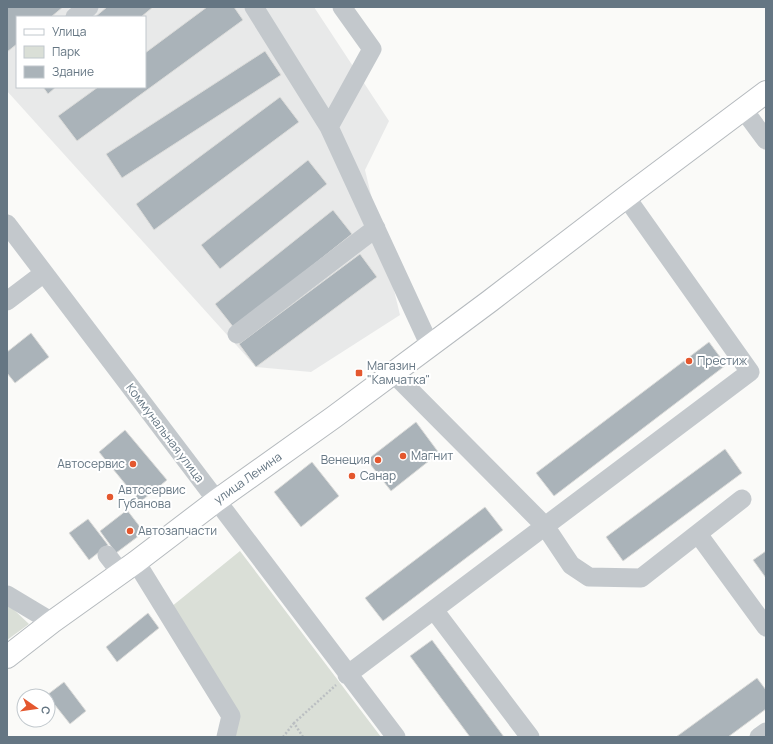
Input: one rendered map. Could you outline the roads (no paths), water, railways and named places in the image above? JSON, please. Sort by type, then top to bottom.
[{"type":"main road","name":"улица Ленина","points":[[7,658],[52,622],[129,568],[216,501],[430,346],[626,196],[766,92]]},
{"type":"street","points":[[76,16],[88,7]]},
{"type":"street","points":[[254,7],[329,128],[430,346]]},
{"type":"street","points":[[329,128],[372,48],[342,7]]},
{"type":"street","points":[[743,109],[766,140]]},
{"type":"street","points":[[347,675],[750,372],[626,196]]},
{"type":"street","name":"Коммунальная улица","points":[[7,224],[347,675],[396,737]]},
{"type":"street","points":[[237,334],[376,228]]},
{"type":"street","points":[[7,301],[44,273]]},
{"type":"street","points":[[393,373],[545,526],[571,565],[589,576],[641,578],[742,499]]},
{"type":"street","points":[[698,534],[766,627]]},
{"type":"street","points":[[107,555],[129,568],[231,716],[226,737]]},
{"type":"street","points":[[7,595],[52,622]]},
{"type":"street","points":[[434,610],[530,737]]},
{"type":"street","points":[[759,737],[766,732]]},
{"type":"place","name":"Престиж","points":[[689,361]]},
{"type":"place","name":"Магазин \"Камчатка\"","points":[[359,373]]},
{"type":"place","name":"Магнит","points":[[403,456]]},
{"type":"place","name":"Венеция","points":[[378,460]]},
{"type":"place","name":"Автосервис","points":[[133,464]]},
{"type":"place","name":"Санар","points":[[352,476]]},
{"type":"place","name":"Автосервис Губанова","points":[[110,497]]},
{"type":"place","name":"Автозапчасти","points":[[130,531]]}]
